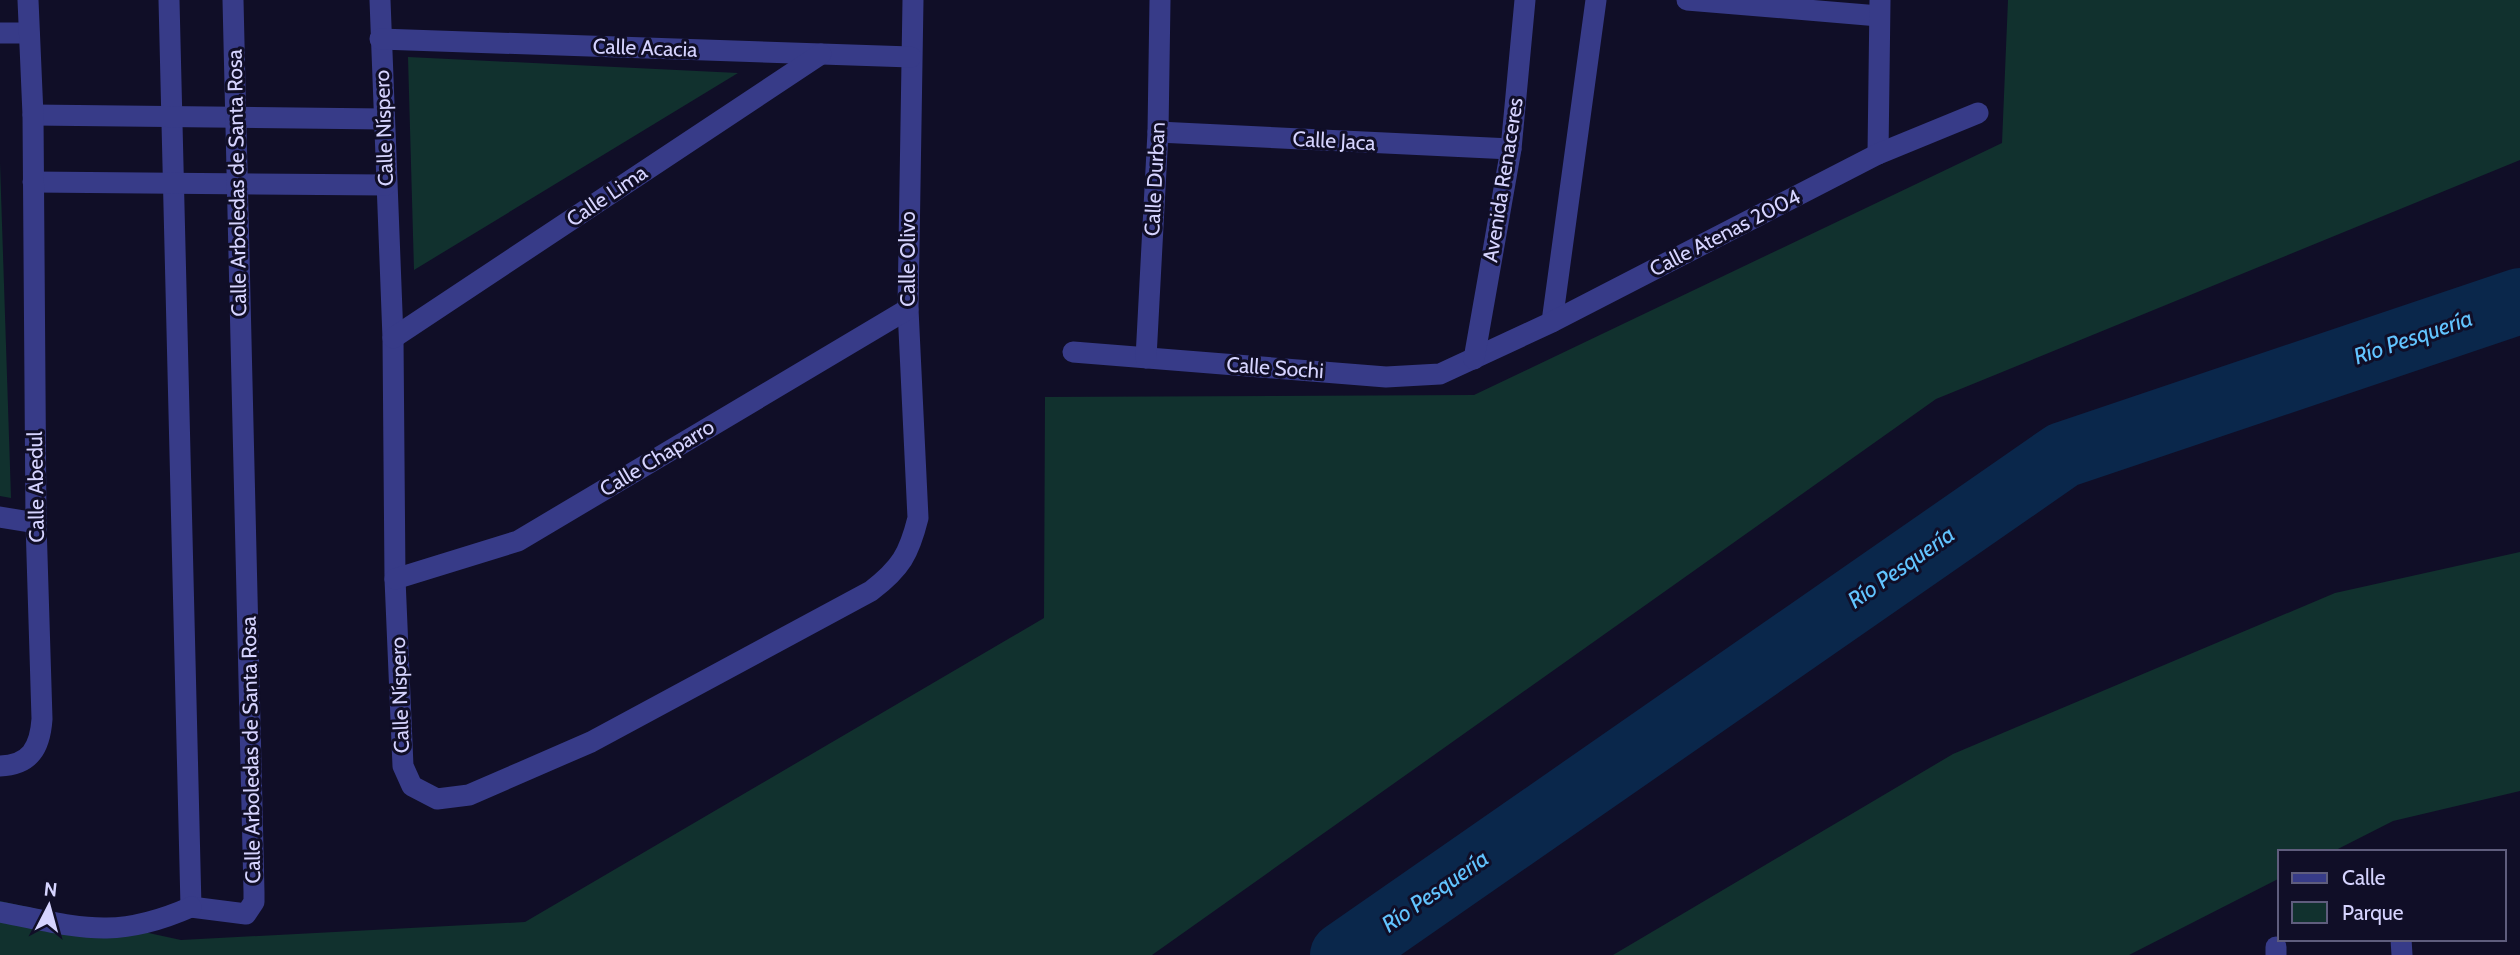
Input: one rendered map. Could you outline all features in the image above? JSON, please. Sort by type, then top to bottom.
[{"type":"street","name":"Calle Abedul","points":[[0,766],[21,763],[34,753],[40,740],[33,115],[28,0]]},
{"type":"street","points":[[0,912],[82,928],[121,929],[158,922],[191,907],[169,0]]},
{"type":"street","name":"Calle Arboledas de Santa Rosa","points":[[191,907],[246,914],[254,902],[233,0]]},
{"type":"street","name":"Calle Níspero","points":[[380,0],[393,338],[395,579],[402,766],[412,786],[437,799],[469,795],[591,742],[871,591],[894,574],[910,549],[918,518]]},
{"type":"street","name":"Calle Olivo","points":[[913,0],[908,309],[918,518]]},
{"type":"street","name":"Calle Durban","points":[[1146,358],[1158,132],[1160,0]]},
{"type":"street","name":"Avenida Renaceres","points":[[1474,359],[1511,149],[1525,0]]},
{"type":"street","points":[[1552,322],[1596,0]]},
{"type":"street","points":[[1687,0],[1880,8],[1878,154]]},
{"type":"street","points":[[0,33],[29,33]]},
{"type":"street","name":"Calle Acacia","points":[[380,39],[911,57]]},
{"type":"street","name":"Calle Lima","points":[[393,338],[821,54]]},
{"type":"street","name":"Calle Atenas 2004","points":[[1474,359],[1552,322],[1878,154],[1978,113]]},
{"type":"street","points":[[33,115],[384,119]]},
{"type":"street","name":"Calle Jaca","points":[[1158,132],[1511,149]]},
{"type":"street","points":[[33,182],[387,185]]},
{"type":"street","name":"Calle Chaparro","points":[[395,579],[518,541],[908,309]]},
{"type":"street","name":"Calle Sochi","points":[[1073,352],[1386,377],[1440,374],[1474,359]]},
{"type":"street","points":[[0,517],[36,523]]},
{"type":"green space","points":[[2008,0],[2520,0],[2520,160],[1936,399],[1152,955],[0,955],[0,901],[181,940],[525,922],[1044,618],[1045,397],[1474,395],[2002,143]]},
{"type":"green space","points":[[408,57],[738,73],[414,270]]},
{"type":"green space","points":[[0,163],[11,498],[0,496]]},
{"type":"green space","points":[[2520,552],[2520,791],[2393,821],[2336,850],[2278,850],[2278,879],[2129,955],[1613,955],[1953,754],[2335,593]]},
{"type":"waterway","name":"Río Pesquería","points":[[1343,955],[2063,455],[2520,301]]}]
